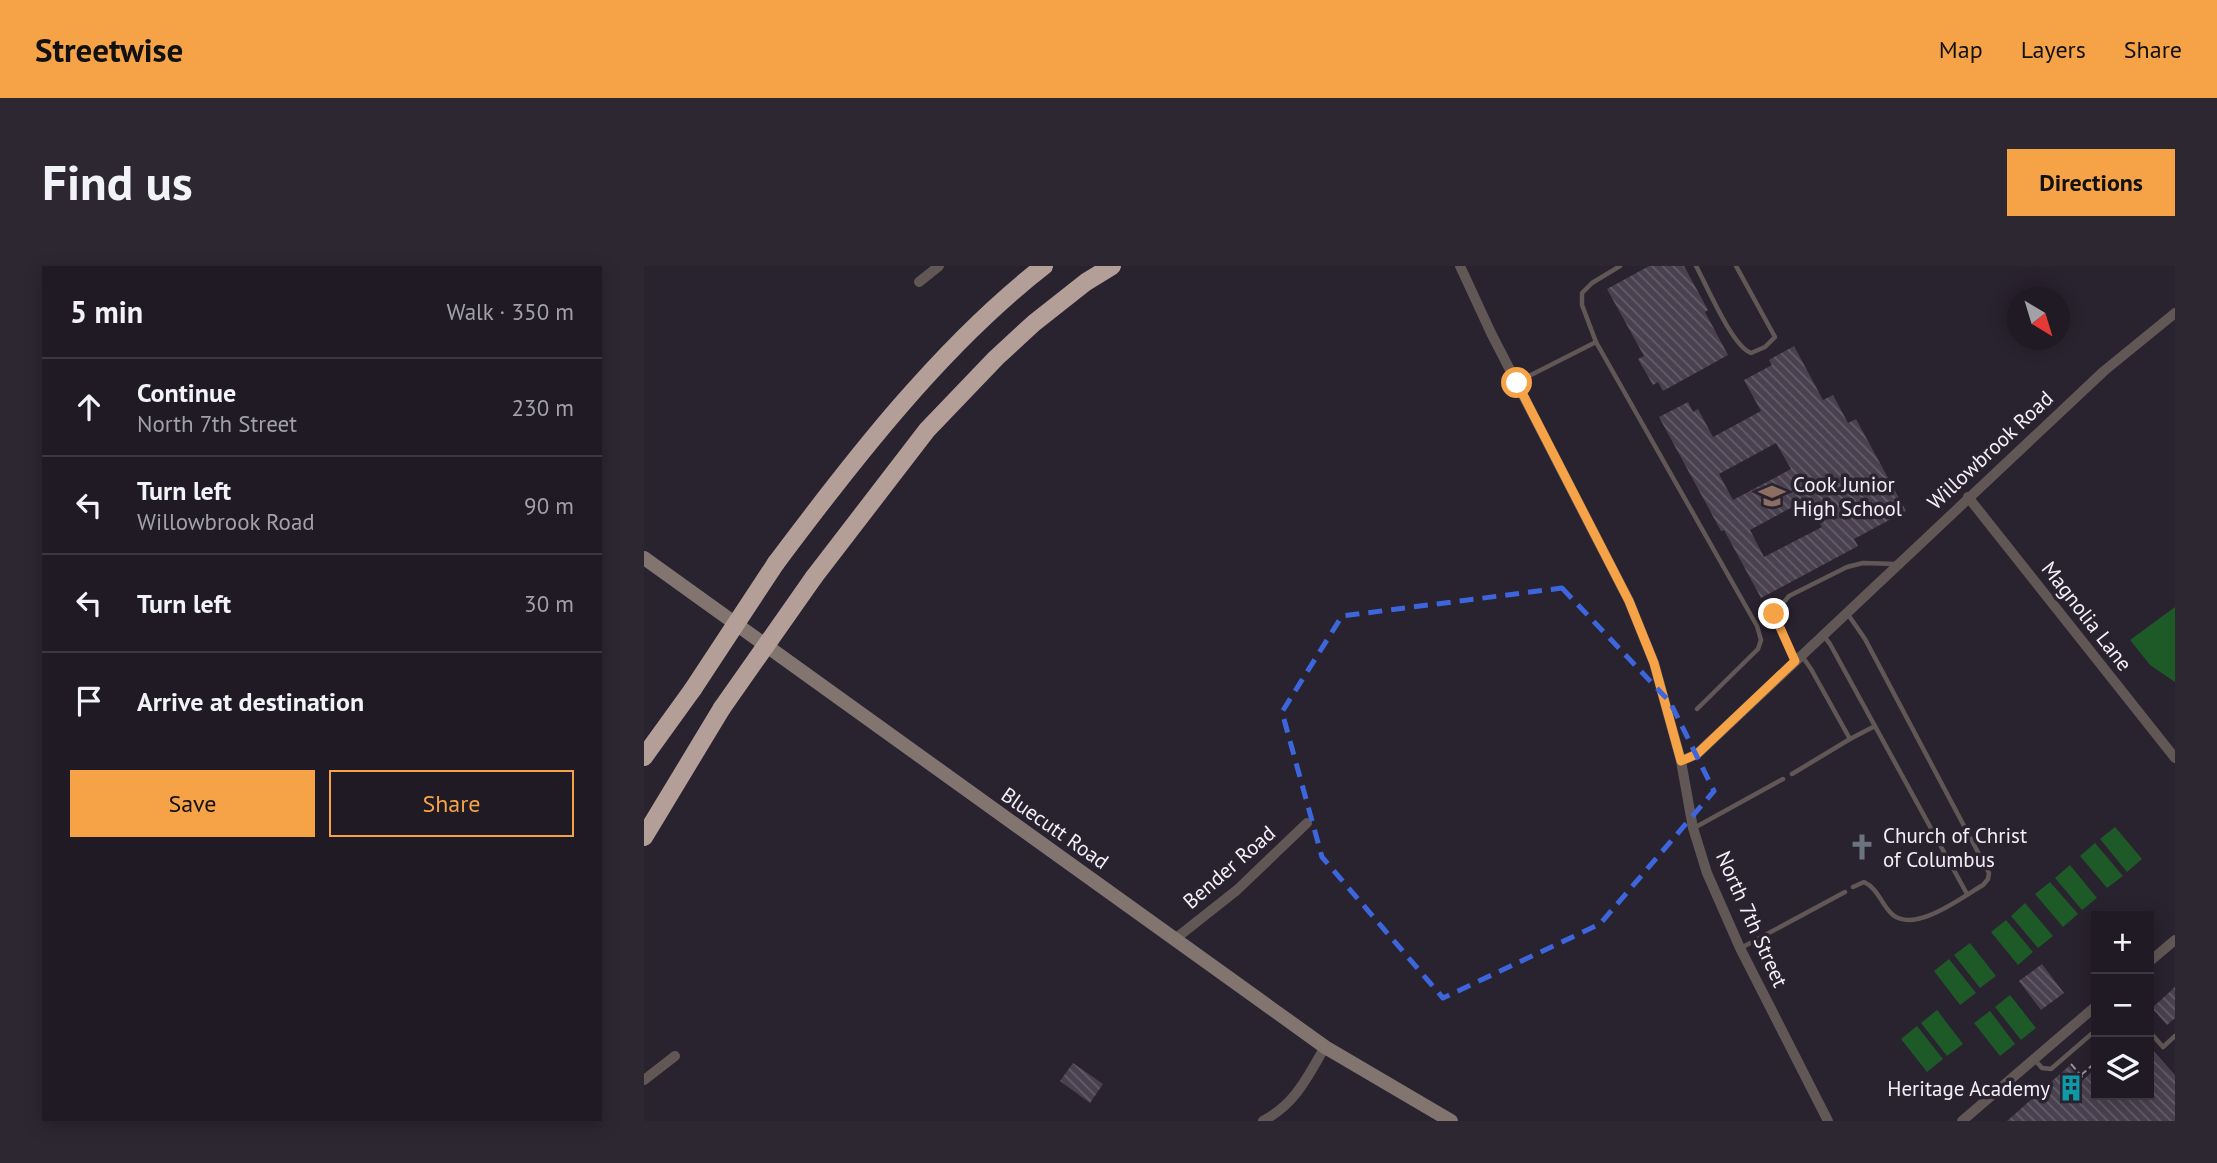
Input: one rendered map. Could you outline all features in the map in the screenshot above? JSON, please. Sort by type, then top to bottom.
[{"type":"highway","points":[[644,757],[693,689],[776,563],[877,433],[946,357],[1014,289],[1044,266]]},
{"type":"highway","points":[[644,817],[814,576],[927,430],[996,358],[1034,323],[1086,282],[1112,266]]},
{"type":"highway","points":[[644,745],[693,689]]},
{"type":"highway","points":[[644,837],[722,708]]},
{"type":"street","points":[[919,282],[939,266]]},
{"type":"street","name":"North 7th Street","points":[[1460,266],[1629,601],[1654,663],[1681,761],[1693,828],[1707,873],[1740,948],[1828,1121]]},
{"type":"street","name":"Willowbrook Road","points":[[1681,761],[1697,754],[2104,371],[2175,313]]},
{"type":"street","name":"Magnolia Lane","points":[[1968,497],[2175,758]]},
{"type":"street","name":"Bluecutt Road","points":[[644,558],[1325,1047],[1451,1121]]},
{"type":"street","name":"Bender Road","points":[[1175,939],[1237,890],[1307,823]]},
{"type":"street","points":[[2154,958],[2175,940]]},
{"type":"street","points":[[1962,1121],[2091,1010]]},
{"type":"street","points":[[1263,1121],[1280,1112],[1296,1096],[1325,1047]]},
{"type":"street","points":[[644,1080],[676,1056]]},
{"type":"lane","points":[[1620,266],[1592,283],[1582,293],[1582,305],[1596,342],[1757,626],[1761,640],[1758,649],[1697,709]]},
{"type":"lane","points":[[1696,266],[1734,336],[1744,350],[1751,353],[1765,347],[1775,337],[1736,266]]},
{"type":"lane","points":[[1517,383],[1596,342]]},
{"type":"lane","points":[[1850,739],[1811,669],[1798,658],[1774,614],[1788,596],[1847,567],[1863,563],[1898,564]]},
{"type":"lane","points":[[1846,613],[1864,639],[1989,873],[1983,885],[1926,917],[1910,922],[1894,915],[1873,886],[1864,882],[1853,887]]},
{"type":"lane","points":[[1823,635],[1967,894]]},
{"type":"lane","points":[[1792,774],[1875,726]]},
{"type":"lane","points":[[1693,828],[1783,779]]},
{"type":"lane","points":[[1740,948],[1845,892]]},
{"type":"lane","points":[[2034,1060],[2042,1068],[2051,1069],[2091,1034]]},
{"type":"lane","points":[[2154,1037],[2163,1047],[2175,1036]]},
{"type":"path","points":[[2068,1061],[2084,1079]]},
{"type":"path","points":[[2081,1075],[2091,1066]]},
{"type":"highlighted area","points":[[1562,588],[1670,702],[1714,791],[1600,924],[1443,998],[1322,857],[1282,712],[1342,616]]},
{"type":"green space","points":[[2175,607],[2175,682],[2150,665],[2130,640]]},
{"type":"green space","points":[[2115,827],[2142,859],[2127,872],[2100,839]]},
{"type":"green space","points":[[2095,843],[2123,876],[2107,888],[2080,856]]},
{"type":"green space","points":[[2070,865],[2097,898],[2082,910],[2055,878]]},
{"type":"green space","points":[[2050,882],[2078,914],[2063,927],[2035,894]]},
{"type":"green space","points":[[2025,903],[2053,936],[2038,948],[2011,916]]},
{"type":"green space","points":[[2006,920],[2033,952],[2018,965],[1991,932]]},
{"type":"green space","points":[[1970,943],[1996,976],[1980,988],[1954,955]]},
{"type":"green space","points":[[1949,959],[1976,993],[1960,1005],[1934,971]]},
{"type":"green space","points":[[2010,995],[2036,1028],[2021,1040],[1995,1007]]},
{"type":"green space","points":[[1937,1010],[1963,1044],[1947,1056],[1921,1023]]},
{"type":"green space","points":[[1990,1011],[2015,1044],[2000,1056],[1974,1023]]},
{"type":"green space","points":[[1917,1026],[1943,1059],[1927,1072],[1901,1039]]},
{"type":"building","points":[[1649,266],[1684,266],[1728,355],[1663,391],[1658,382],[1653,385],[1638,359],[1644,356],[1607,289]]},
{"type":"building","points":[[1794,346],[1823,400],[1833,395],[1848,423],[1856,419],[1906,511],[1854,539],[1858,546],[1761,598],[1659,417],[1688,402],[1693,412],[1698,409],[1713,437],[1761,411],[1744,380],[1772,365],[1769,360]],"holes":[[[1776,443],[1791,469],[1733,500],[1719,474]],[[1807,499],[1822,527],[1764,557],[1750,530]]]},
{"type":"building","points":[[2042,964],[2064,993],[2041,1010],[2019,981]]},
{"type":"building","points":[[2175,987],[2175,1018],[2167,1025],[2154,1010],[2154,1006]]},
{"type":"building","name":"Heritage Academy","points":[[2154,1052],[2175,1075],[2175,1121],[2007,1121],[2069,1066],[2082,1081],[2091,1073],[2091,1100],[2154,1100]]},
{"type":"building","points":[[1073,1063],[1103,1084],[1090,1103],[1060,1081]]},
{"type":"place","name":"Cook Junior High School","points":[[1772,496]]},
{"type":"place","name":"Church of Christ of Columbus","points":[[1862,847]]},
{"type":"place","name":"Heritage Academy","points":[[2071,1088]]},
{"type":"route","points":[[1517,383],[1629,601],[1654,663],[1681,761],[1697,754],[1795,661],[1774,614]]}]
